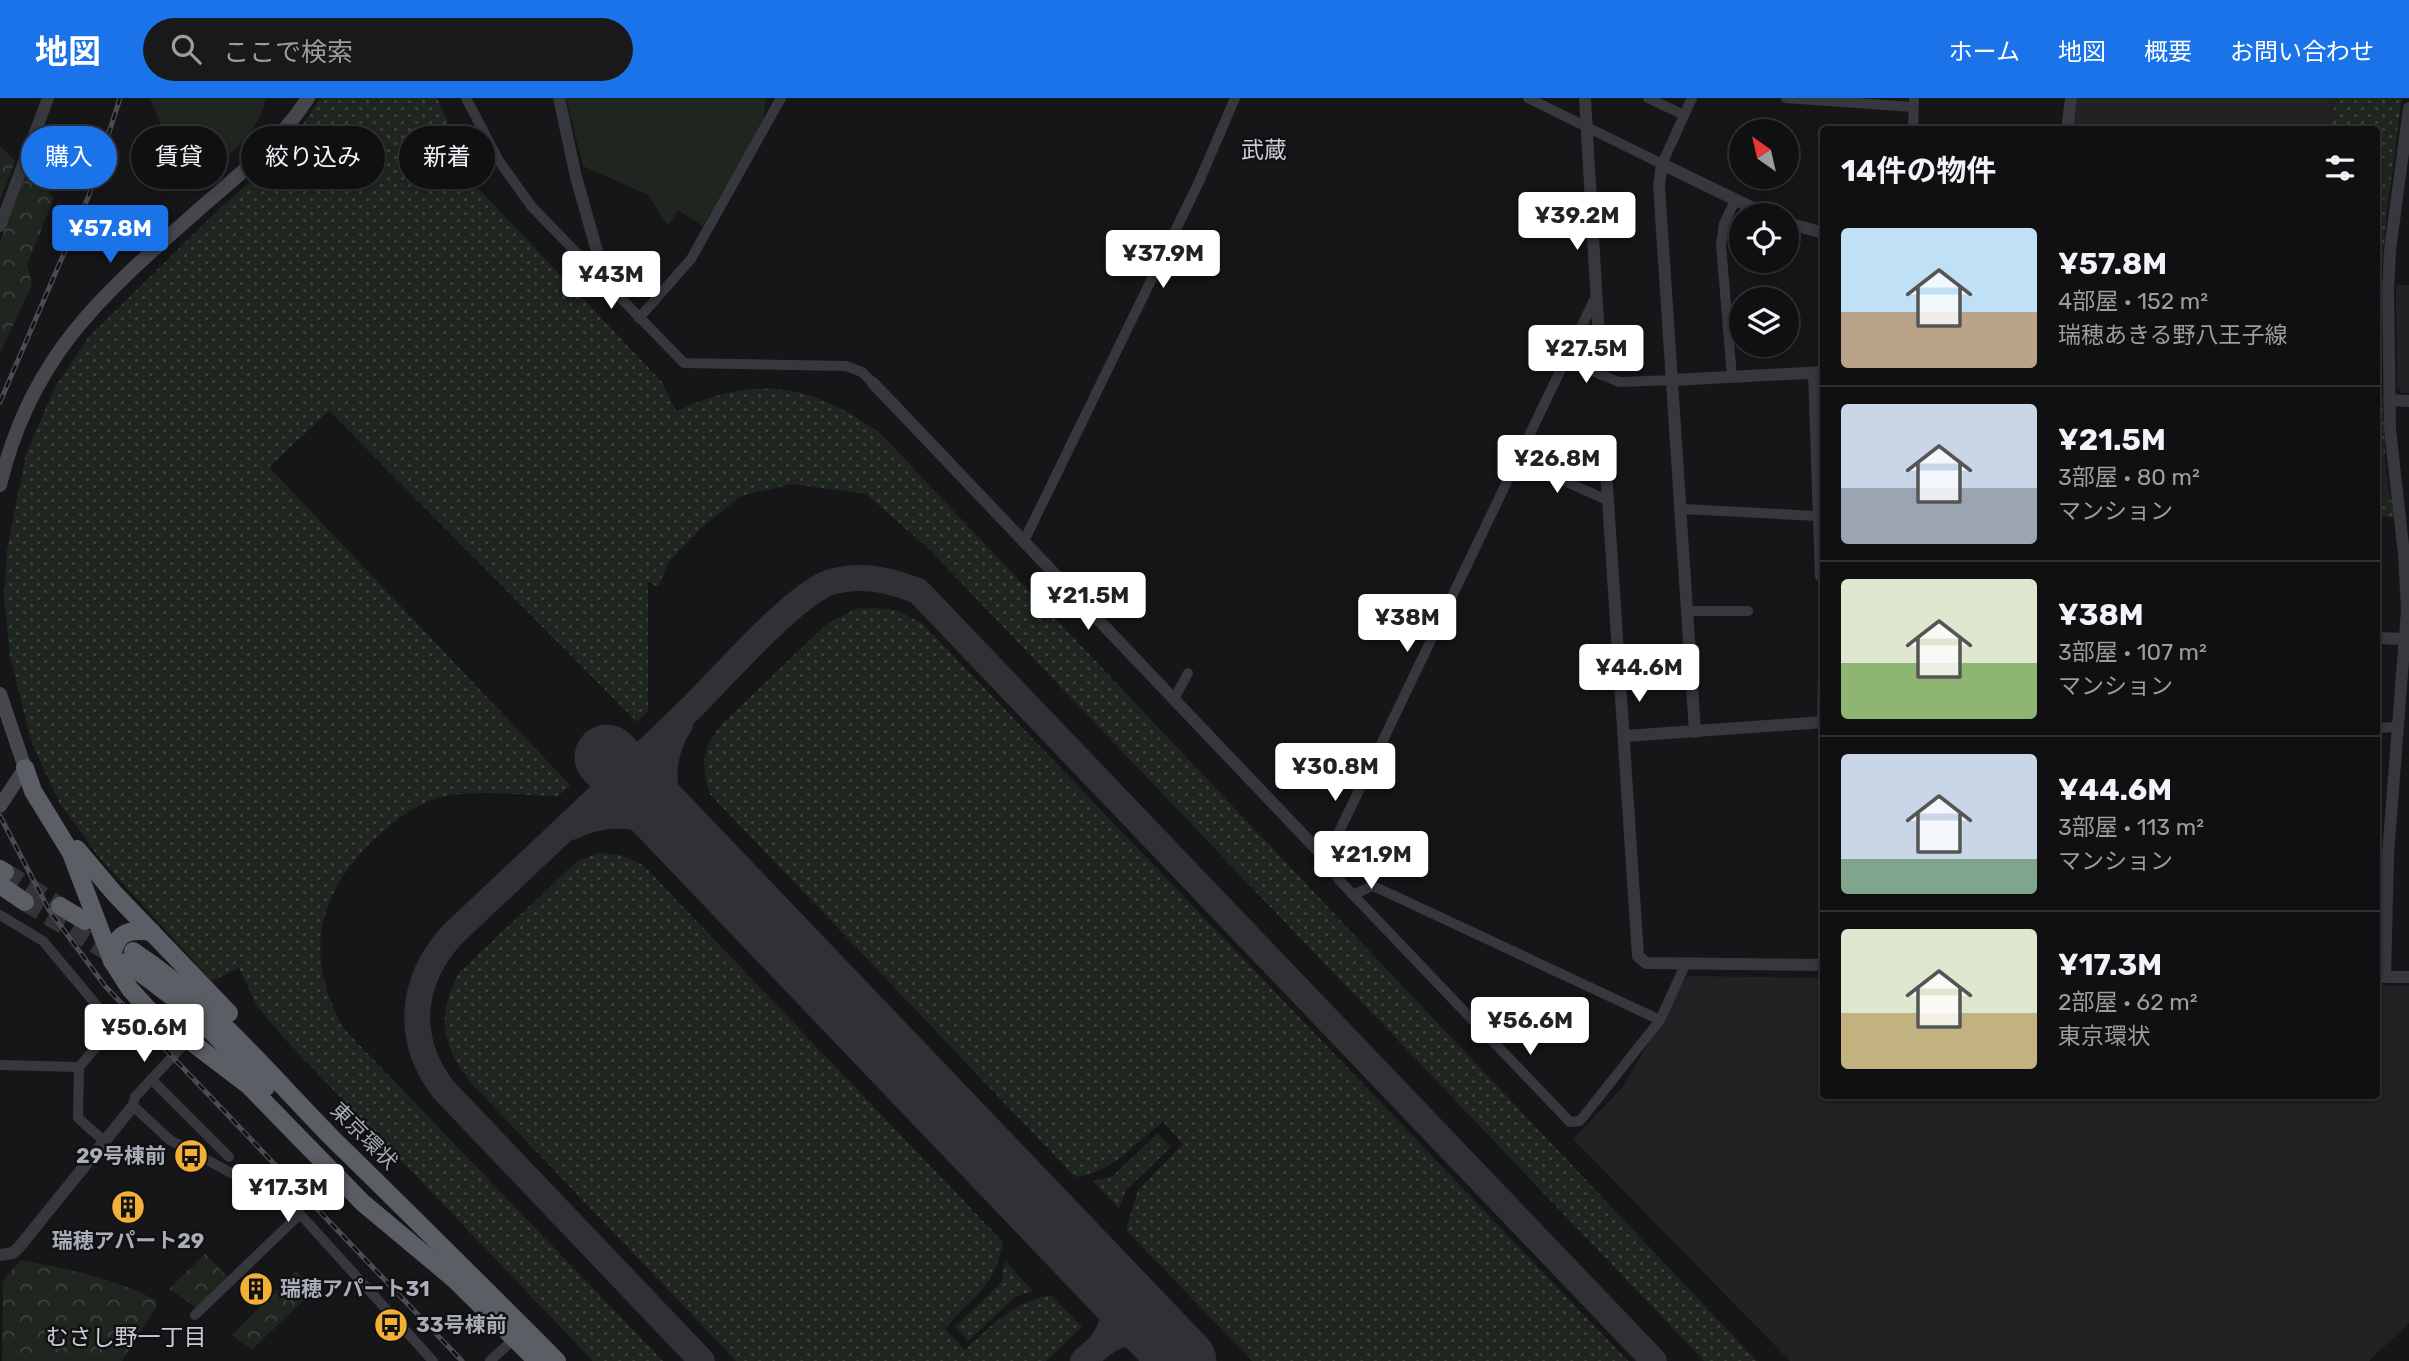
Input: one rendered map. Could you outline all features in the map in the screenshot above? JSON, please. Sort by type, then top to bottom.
[{"type":"highway","points":[[25,768],[90,867],[340,1128],[385,1188]]},
{"type":"highway","points":[[25,768],[33,791],[124,958],[130,989],[148,1009],[248,1085],[363,1203],[454,1279]]},
{"type":"highway","points":[[2,875],[25,902]]},
{"type":"highway","points":[[60,906],[85,921]]},
{"type":"highway","points":[[124,958],[113,946],[120,935],[128,930],[152,932]]},
{"type":"highway","name":"東京環状","points":[[124,958],[203,1003],[557,1361]]},
{"type":"highway","name":"東京環状","points":[[124,958],[191,1011],[537,1361]]},
{"type":"main road","points":[[0,485],[35,390],[77,326],[112,286],[259,157],[308,98]]},
{"type":"main road","points":[[0,695],[25,768],[0,806]]},
{"type":"street","points":[[0,226],[48,98]]},
{"type":"street","points":[[466,98],[499,161],[526,199],[684,363],[846,366],[862,372],[1326,859],[1331,870],[1356,893],[1392,937],[1570,1122],[1580,1121],[1660,1020],[1686,963]]},
{"type":"street","points":[[559,98],[576,177],[606,283]]},
{"type":"street","points":[[639,318],[691,259],[781,98]]},
{"type":"street","points":[[1024,541],[1198,184],[1235,98]]},
{"type":"street","points":[[1528,98],[1741,203]]},
{"type":"street","points":[[1585,98],[1601,374]]},
{"type":"street","points":[[1648,98],[1684,116]]},
{"type":"street","points":[[1692,98],[1662,164],[1659,185],[1695,732]]},
{"type":"street","points":[[1786,98],[1914,103],[1913,126]]},
{"type":"street","points":[[2068,126],[2071,98]]},
{"type":"street","points":[[2409,108],[2406,153],[2389,271],[2389,400],[2392,460],[2406,581],[2407,639],[2382,854],[2381,977],[2409,977]]},
{"type":"street","points":[[1731,377],[1721,244],[1724,223],[1735,200]]},
{"type":"street","points":[[1799,226],[1820,232]]},
{"type":"street","points":[[1326,859],[1597,294]]},
{"type":"street","points":[[1566,360],[1619,382],[1818,372],[1820,576]]},
{"type":"street","points":[[2389,400],[2409,401]]},
{"type":"street","points":[[1605,455],[1638,956],[1646,963],[1820,965]]},
{"type":"street","points":[[1518,460],[1609,501]]},
{"type":"street","points":[[1682,509],[1818,516]]},
{"type":"street","points":[[1688,611],[1748,611]]},
{"type":"street","points":[[2380,638],[2407,639]]},
{"type":"street","points":[[1174,699],[1188,673]]},
{"type":"street","points":[[1625,736],[1820,722]]},
{"type":"street","points":[[2380,728],[2397,727]]},
{"type":"street","points":[[1356,893],[1372,886],[1382,890],[1660,1020]]},
{"type":"street","points":[[0,915],[43,941],[114,1026],[79,1067],[78,1118],[104,1141]]},
{"type":"street","points":[[0,1255],[17,1250],[133,1106],[135,1097],[189,1040]]},
{"type":"street","points":[[0,1065],[79,1067]]},
{"type":"street","points":[[150,1079],[229,1157]]},
{"type":"street","points":[[133,1106],[170,1140],[283,1201],[300,1214],[433,1361]]},
{"type":"street","points":[[195,1315],[300,1214]]},
{"type":"street","points":[[490,1361],[515,1338]]},
{"type":"shaded area","points":[[2076,98],[2335,98],[2331,126],[2072,126]]},
{"type":"shaded area","points":[[2380,145],[2396,147],[2380,280]]},
{"type":"shaded area","points":[[2396,285],[2409,285],[2409,393],[2402,393],[2397,387]]},
{"type":"shaded area","points":[[2380,356],[2381,417],[2385,468],[2391,499],[2380,512]]},
{"type":"shaded area","points":[[1687,976],[1820,978],[1820,1099],[2380,1099],[2380,985],[2409,986],[2409,1323],[2369,1361],[1790,1361],[1573,1139],[1623,1087]]},
{"type":"green space","points":[[150,98],[266,98],[255,126],[241,126],[241,143],[227,156],[227,126],[161,126]]},
{"type":"green space","points":[[320,98],[437,98],[450,126],[399,126],[399,189],[479,189],[662,382],[676,411],[732,392],[781,389],[828,403],[879,432],[1757,1361],[1704,1361],[927,547],[866,494],[792,484],[741,496],[702,527],[668,563],[658,587],[648,582],[648,711],[637,722],[329,411],[269,467],[570,785],[558,796],[487,793],[445,796],[417,807],[392,824],[356,858],[340,880],[329,903],[322,927],[320,951],[323,976],[331,1002],[344,1029],[663,1361],[593,1361],[282,1036],[257,1006],[239,968],[212,981],[98,856],[59,802],[31,741],[10,656],[4,598],[7,550],[26,454],[55,387],[88,338],[242,189],[385,189],[385,126],[302,126]]},
{"type":"green space","points":[[566,98],[766,98],[763,121],[703,226],[678,210],[668,226],[648,195],[583,166]]},
{"type":"green space","points":[[2335,98],[2402,98],[2388,200],[2380,199],[2387,159],[2380,157],[2380,126],[2331,126]]},
{"type":"green space","points":[[0,146],[15,161],[0,201]]},
{"type":"green space","points":[[21,188],[46,189],[54,198],[27,265],[32,285],[0,353],[0,242]]},
{"type":"green space","points":[[2380,211],[2387,212],[2380,286]]},
{"type":"green space","points":[[2380,355],[2387,486],[2380,417]]},
{"type":"green space","points":[[2380,492],[2392,501],[2395,518],[2380,516]]},
{"type":"green space","points":[[856,609],[899,611],[923,624],[1628,1361],[1252,1361],[1126,1230],[1138,1190],[1183,1144],[1163,1122],[1112,1163],[1089,1174],[1075,1177],[710,794],[705,773],[705,756],[711,740],[723,723],[829,622]]},
{"type":"green space","points":[[598,853],[621,855],[643,865],[1003,1242],[999,1259],[988,1282],[945,1329],[965,1350],[1014,1309],[1051,1295],[1082,1327],[1046,1361],[736,1361],[473,1085],[454,1057],[445,1031],[447,1004],[459,973],[576,862]]},
{"type":"green space","points":[[1158,1133],[1171,1147],[1126,1190],[1119,1209],[1093,1181],[1113,1176]]},
{"type":"green space","points":[[205,1254],[228,1277],[197,1308],[169,1289]]},
{"type":"green space","points":[[21,1260],[107,1280],[156,1300],[157,1306],[122,1361],[2,1361],[3,1280]]},
{"type":"green space","points":[[1005,1261],[1033,1291],[1014,1298],[968,1341],[955,1327],[1001,1283]]},
{"type":"green space","points":[[296,1271],[316,1288],[252,1350],[232,1335]]},
{"type":"taxiway","points":[[702,1361],[443,1089],[422,1050],[418,1030],[421,991],[428,971],[452,935],[690,709],[759,638],[816,589],[831,582],[854,578],[886,581],[918,591],[1654,1361]]},
{"type":"taxiway","points":[[680,724],[667,755],[665,786],[673,816],[690,845]]},
{"type":"taxiway","points":[[572,827],[600,817],[629,817],[657,824],[683,839]]},
{"type":"taxiway","points":[[1101,1344],[1110,1330],[1114,1315],[1110,1284]]},
{"type":"taxiway","points":[[1083,1361],[1103,1344],[1120,1335],[1140,1334],[1165,1341]]},
{"type":"runway","points":[[607,757],[1184,1361]]},
{"type":"tunnel","points":[[5,872],[60,906]]},
{"type":"tunnel","points":[[25,902],[116,957]]},
{"type":"railway","points":[[0,402],[89,195],[120,98]]},
{"type":"railway","points":[[0,816],[49,910],[105,986],[462,1361]]},
{"type":"place","name":"29号棟前","points":[[191,1156]]},
{"type":"place","name":"瑞穂アパート29","points":[[128,1207]]},
{"type":"place","name":"瑞穂アパート31","points":[[256,1289]]},
{"type":"place","name":"33号棟前","points":[[391,1325]]},
{"type":"district","name":"武蔵","points":[[1264,150]]},
{"type":"district","name":"むさし野一丁目","points":[[126,1337]]}]
